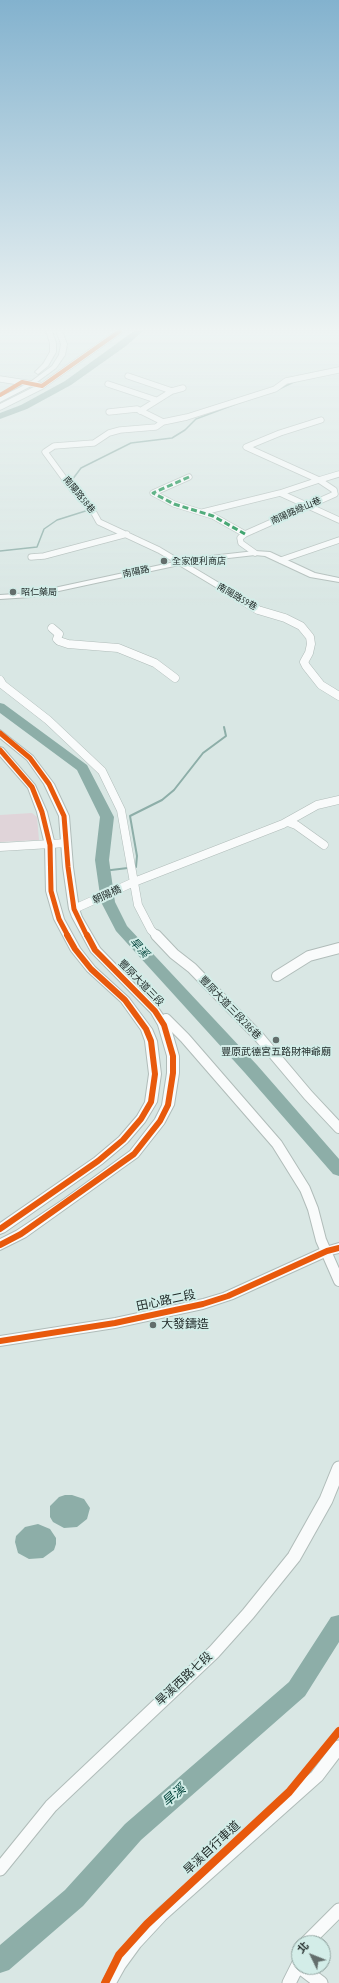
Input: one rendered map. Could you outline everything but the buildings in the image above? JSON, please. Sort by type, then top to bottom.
[{"type":"street","name":"南陽路58巷","points":[[161,424],[156,427],[120,430],[109,433],[102,439],[89,444],[54,446],[45,452],[72,489],[94,513],[98,522],[127,534],[180,562]]},
{"type":"street","points":[[310,424],[280,433],[246,447],[319,480]]},
{"type":"street","name":"南陽路綠山巷","points":[[319,480],[339,474]]},
{"type":"street","points":[[189,477],[153,493],[174,504],[213,516],[244,534],[240,538],[241,543],[255,553]]},
{"type":"street","points":[[202,513],[280,493],[319,480]]},
{"type":"street","name":"南陽路綠山巷","points":[[244,534],[335,494],[336,490],[319,480]]},
{"type":"street","points":[[280,493],[339,520]]},
{"type":"street","points":[[31,557],[44,556],[127,534]]},
{"type":"street","points":[[281,560],[339,540]]},
{"type":"street","name":"南陽路","points":[[0,597],[31,595],[180,562],[255,553],[267,554],[313,575],[339,580]]},
{"type":"street","name":"南陽路59巷","points":[[180,562],[258,610],[285,618],[301,626],[310,637],[311,644],[309,653],[304,662],[306,666],[321,685],[339,696]]},
{"type":"street","points":[[52,628],[59,634],[56,639],[59,641],[68,644],[118,648],[155,663],[175,678]]},
{"type":"street","name":"豐原大道三段286巷","points":[[0,680],[48,720],[102,771],[121,810],[132,883],[138,905],[151,930],[174,954],[192,968],[260,1038],[308,1095],[339,1128]]},
{"type":"street","name":"豐原大道三段","points":[[0,733],[30,758],[49,784],[64,816],[68,867],[74,909],[82,929],[95,950],[155,1011],[164,1025],[173,1056],[173,1073],[168,1104],[160,1121],[134,1154],[21,1234],[0,1245]]},
{"type":"street","points":[[0,750],[32,787],[42,812],[50,844],[51,892],[59,919],[75,949],[92,969],[125,1000],[146,1029],[151,1042],[155,1074],[150,1102],[141,1119],[123,1140],[98,1161],[0,1228]]},
{"type":"street","points":[[132,883],[249,839],[288,822],[317,805],[339,800]]},
{"type":"street","points":[[288,822],[296,825],[324,845]]},
{"type":"street","points":[[0,848],[67,843]]},
{"type":"street","name":"朝陽橋","points":[[74,909],[132,883]]},
{"type":"street","points":[[277,976],[309,956],[339,948]]},
{"type":"street","points":[[166,1019],[186,1038],[277,1144],[305,1189],[333,1250],[339,1281]]},
{"type":"street","name":"田心路二段","points":[[0,1341],[115,1322],[203,1304],[228,1296],[333,1250]]},
{"type":"street","name":"旱溪西路七段","points":[[0,1869],[50,1806],[214,1652],[248,1614],[294,1557],[326,1500],[339,1468]]},
{"type":"street","points":[[110,1983],[119,1965],[135,1944],[161,1916],[284,1807],[316,1776],[339,1747]]},
{"type":"street","points":[[314,1935],[339,1910]]},
{"type":"street","points":[[311,1975],[321,1983]]},
{"type":"shaded area","points":[[32,813],[37,817],[39,840],[0,842],[0,815]]},
{"type":"shaded area","points":[[72,1495],[84,1499],[90,1508],[87,1519],[77,1527],[64,1528],[53,1522],[50,1517],[50,1506],[59,1497]]},
{"type":"shaded area","points":[[38,1524],[50,1529],[56,1538],[56,1544],[54,1550],[43,1558],[29,1559],[18,1553],[15,1542],[16,1536],[25,1527]]},
{"type":"waterway","points":[[0,551],[37,547],[44,529],[57,520],[95,508],[76,489],[72,480],[81,468],[131,443],[172,438],[185,430],[191,424]]},
{"type":"waterway","name":"旱溪","points":[[0,707],[82,768],[107,817],[102,860],[108,902],[121,928],[251,1069],[339,1170]]},
{"type":"waterway","points":[[103,871],[136,867],[137,856],[130,816],[162,800],[174,790],[203,753],[226,736],[224,727]]},
{"type":"waterway","name":"旱溪","points":[[0,1961],[74,1898],[133,1832],[297,1689],[339,1624]]},
{"type":"marked path","points":[[189,477],[153,493],[174,504],[213,516],[245,534]]},
{"type":"cycle path","points":[[0,733],[30,758],[49,784],[64,816],[68,867],[74,909],[77,917],[95,950],[155,1011],[164,1025],[173,1056],[173,1073],[168,1105],[160,1121],[134,1154],[21,1234],[0,1245]]},
{"type":"cycle path","points":[[0,750],[32,787],[42,812],[50,845],[51,891],[59,919],[75,949],[91,969],[125,1000],[146,1029],[151,1041],[155,1074],[151,1102],[141,1119],[123,1140],[98,1161],[0,1229]]},
{"type":"cycle path","points":[[0,1341],[115,1323],[203,1304],[228,1296],[327,1251],[339,1248]]},
{"type":"cycle path","name":"旱溪自行車道","points":[[105,1983],[119,1955],[147,1924],[289,1792],[339,1731]]},
{"type":"place","name":"全家便利商店","points":[[164,561]]},
{"type":"place","name":"昭仁藥局","points":[[13,592]]},
{"type":"place","name":"豐原武德宮五路財神爺廟","points":[[276,1040]]},
{"type":"place","name":"大發鑄造","points":[[153,1325]]}]
